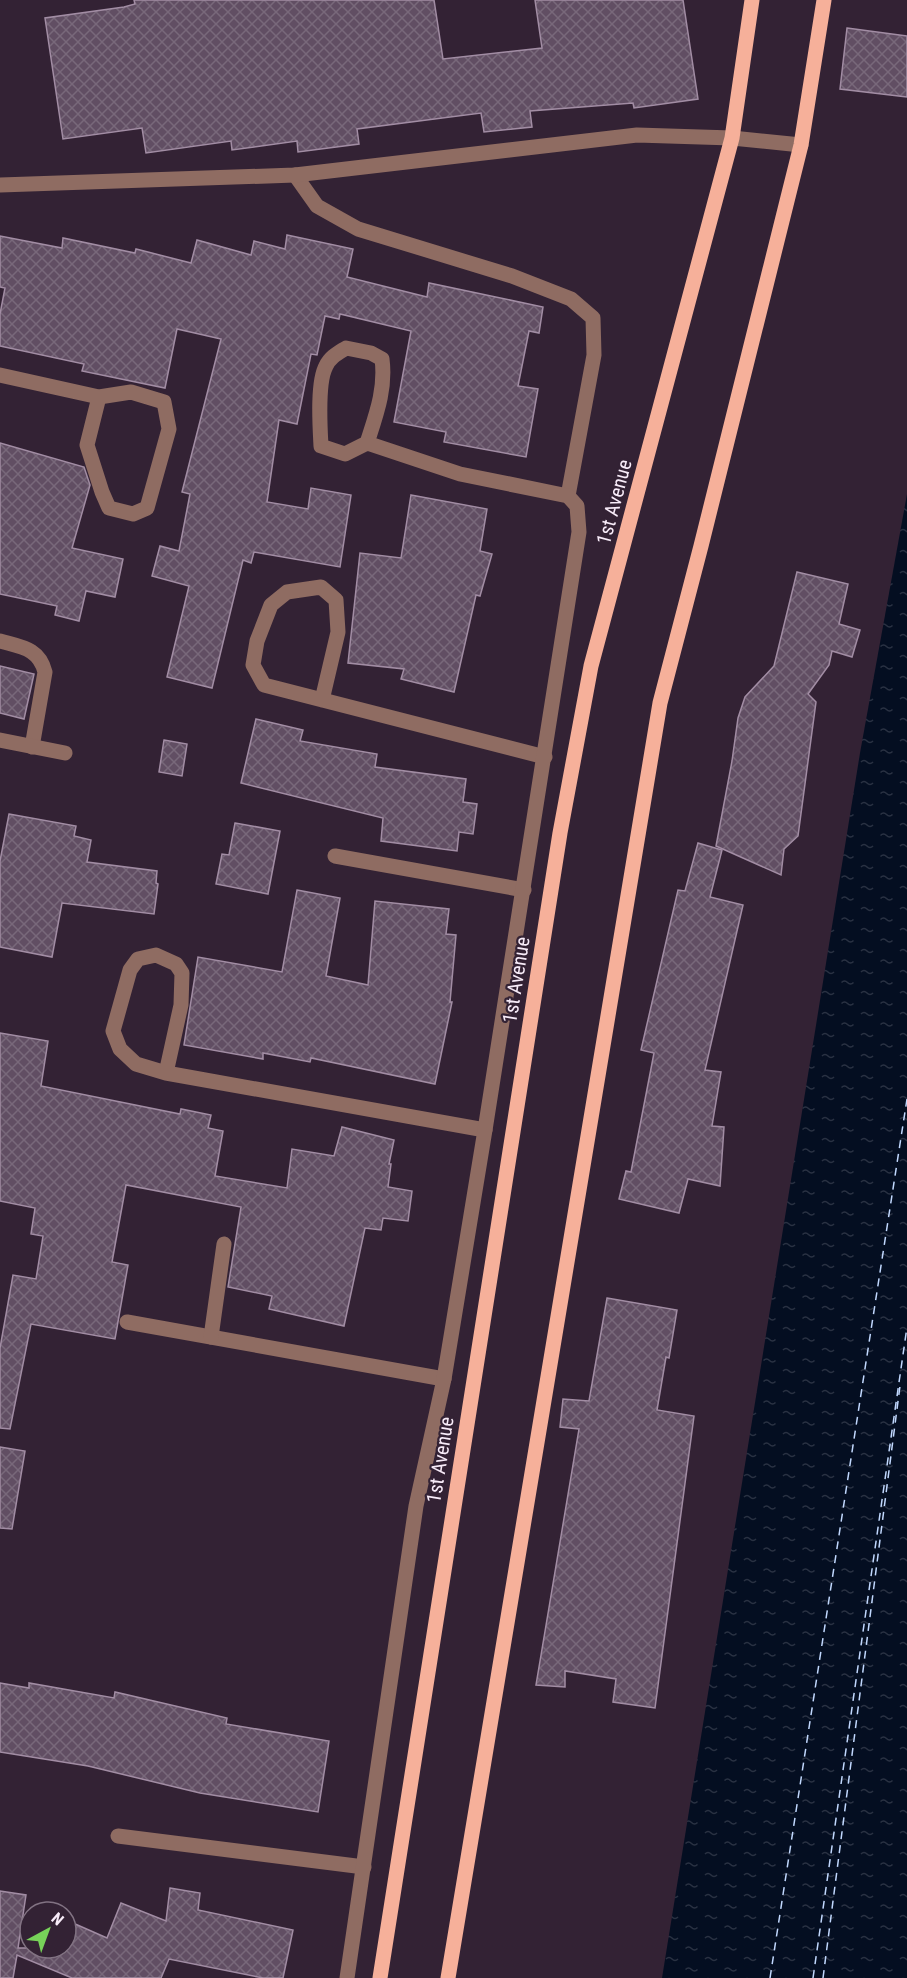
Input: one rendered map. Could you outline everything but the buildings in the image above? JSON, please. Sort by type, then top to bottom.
[{"type":"main road","name":"1st Avenue","points":[[380,1978],[560,833],[591,666],[732,138],[752,0]]},
{"type":"main road","points":[[448,1978],[660,703],[801,145],[824,0]]},
{"type":"street","points":[[0,185],[295,175],[637,135],[732,138],[801,145]]},
{"type":"street","points":[[295,175],[317,206],[358,229],[512,276],[571,299],[593,318],[594,355],[568,496]]},
{"type":"street","points":[[347,1978],[416,1506],[444,1379],[524,890],[579,532],[577,506],[568,496],[460,474],[367,442],[345,454],[321,446],[320,409],[324,368],[332,356],[346,348],[371,352],[382,359],[384,373],[381,402],[367,442]]},
{"type":"street","points":[[0,375],[99,397],[131,392],[164,402],[169,429],[162,456],[147,508],[133,514],[109,508],[87,445],[99,397]]},
{"type":"street","points":[[322,700],[338,632],[336,600],[321,587],[287,592],[271,605],[256,641],[253,665],[264,685],[322,700],[544,757]]},
{"type":"street","points":[[0,641],[33,651],[42,661],[45,672],[32,747]]},
{"type":"street","points":[[0,740],[65,753]]},
{"type":"street","points":[[335,856],[524,890]]},
{"type":"street","points":[[166,1073],[181,1005],[182,973],[176,963],[156,955],[138,959],[130,970],[113,1031],[120,1048],[136,1064],[166,1073],[485,1130]]},
{"type":"street","points":[[211,1337],[224,1244]]},
{"type":"street","points":[[127,1322],[444,1379]]},
{"type":"street","points":[[118,1836],[364,1868]]},
{"type":"water","points":[[907,494],[907,1978],[662,1978],[860,753]]},
{"type":"ferry route","points":[[770,1978],[907,1099]]},
{"type":"ferry route","points":[[813,1978],[907,1327]]},
{"type":"ferry route","points":[[823,1978],[900,1386]]}]
